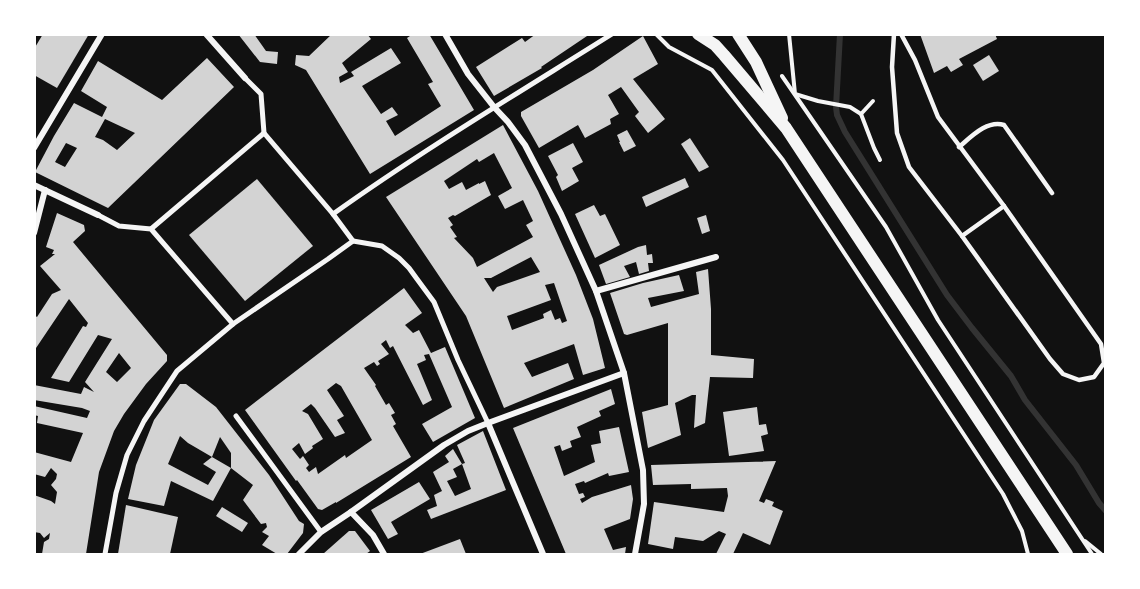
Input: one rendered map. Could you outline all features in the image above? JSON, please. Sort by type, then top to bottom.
[{"type":"main road","points":[[698,34],[715,45],[786,128],[1067,555]]},
{"type":"main road","points":[[738,34],[756,62],[786,128]]},
{"type":"street","points":[[34,148],[102,34]]},
{"type":"street","points":[[206,34],[261,94],[264,133],[353,240],[382,246],[399,258],[434,303],[488,423],[543,555]]},
{"type":"street","points":[[445,34],[468,74],[525,146],[561,214],[596,291],[624,373],[644,484],[644,504],[635,555]]},
{"type":"street","points":[[333,214],[376,183],[612,34]]},
{"type":"street","points":[[151,229],[264,133]]},
{"type":"street","points":[[34,185],[119,226],[151,229],[233,324]]},
{"type":"street","points":[[34,233],[45,190]]},
{"type":"street","points":[[105,555],[116,493],[127,455],[144,421],[177,371],[233,324],[353,240]]},
{"type":"street","points":[[596,291],[716,257]]},
{"type":"street","points":[[299,555],[321,532],[444,445],[468,431],[624,373]]},
{"type":"street","points":[[236,416],[321,532]]},
{"type":"street","points":[[351,512],[373,535],[384,555]]},
{"type":"lane","points":[[894,34],[892,68],[897,133],[909,167],[1063,374],[1079,380],[1094,377],[1104,363],[1101,344],[938,117],[902,34]]},
{"type":"lane","points":[[959,147],[990,124],[997,122],[1004,124],[1052,193]]},
{"type":"lane","points":[[962,236],[1004,206]]},
{"type":"path","points":[[656,34],[669,46],[712,69],[783,160],[1003,494],[1022,531],[1028,555]]},
{"type":"path","points":[[789,34],[795,94]]},
{"type":"path","points":[[782,76],[886,227],[938,320],[1092,555]]},
{"type":"path","points":[[795,94],[850,107],[861,114],[880,160]]},
{"type":"path","points":[[861,114],[873,100]]},
{"type":"path","points":[[1080,537],[1101,555]]},
{"type":"building","points":[[43,34],[89,34],[57,88],[34,75],[34,49]]},
{"type":"building","points":[[238,34],[254,34],[266,51],[278,52],[277,64],[260,62]]},
{"type":"building","points":[[332,34],[367,34],[371,39],[342,63],[348,72],[339,77],[340,83],[354,76],[351,72],[391,48],[401,63],[362,86],[381,114],[392,107],[398,115],[386,121],[395,136],[441,106],[428,84],[433,82],[407,38],[413,34],[429,34],[474,110],[370,174],[306,70],[295,65],[296,55],[309,56]]},
{"type":"building","points":[[536,34],[590,34],[542,68],[494,96],[476,67],[522,38],[525,42]]},
{"type":"building","points":[[920,34],[995,34],[997,39],[959,59],[963,65],[951,72],[947,66],[934,73]]},
{"type":"building","points":[[643,36],[658,64],[633,79],[665,119],[648,133],[635,116],[639,112],[621,87],[608,95],[619,114],[610,119],[611,124],[585,138],[578,125],[539,148],[521,112],[593,70]]},
{"type":"building","points":[[989,55],[999,71],[983,81],[973,65]]},
{"type":"building","points":[[207,58],[234,87],[108,208],[35,172],[74,103],[102,117],[107,107],[81,91],[98,61],[162,100]],"holes":[[[105,119],[135,133],[117,150],[95,137]],[[66,143],[77,148],[65,167],[55,162]]]},
{"type":"building","points":[[503,125],[538,191],[576,275],[593,319],[605,368],[583,375],[574,344],[524,363],[532,377],[568,363],[574,379],[504,408],[466,316],[386,197]],"holes":[[[494,153],[512,188],[498,196],[505,209],[523,200],[533,221],[526,225],[533,237],[477,267],[473,258],[454,238],[457,237],[450,227],[453,225],[448,218],[491,195],[485,181],[466,190],[462,182],[449,189],[444,181],[477,159],[479,162]],[[531,257],[540,272],[497,287],[493,292],[484,278],[491,278]],[[554,283],[567,321],[562,323],[560,318],[555,320],[551,310],[543,314],[544,318],[512,330],[507,316],[551,300],[545,285]]]},
{"type":"building","points":[[627,130],[636,146],[624,152],[617,135]]},
{"type":"building","points":[[690,138],[709,167],[699,172],[681,144]]},
{"type":"building","points":[[573,143],[583,162],[572,168],[579,181],[562,191],[556,177],[558,175],[548,156]]},
{"type":"building","points":[[685,178],[689,187],[646,207],[642,197]]},
{"type":"building","points":[[257,179],[313,246],[245,301],[189,235]]},
{"type":"building","points":[[594,205],[600,216],[605,214],[620,245],[595,258],[575,214]]},
{"type":"building","points":[[57,213],[84,225],[85,231],[73,242],[167,355],[167,361],[146,384],[114,431],[99,472],[86,554],[42,554],[44,542],[49,539],[50,533],[44,538],[40,533],[34,532],[34,495],[55,504],[57,492],[51,485],[57,474],[51,468],[45,477],[34,474],[34,452],[71,462],[83,433],[37,423],[38,416],[34,415],[34,406],[87,418],[90,411],[34,400],[34,385],[81,394],[84,387],[94,392],[85,382],[112,339],[98,335],[69,382],[51,378],[83,326],[86,327],[88,323],[69,299],[34,351],[34,315],[37,317],[52,294],[61,290],[40,266],[55,254],[52,254],[54,250],[46,247]],"holes":[[[119,353],[131,368],[117,382],[106,372]]]},
{"type":"building","points":[[706,215],[710,231],[702,234],[697,218]]},
{"type":"building","points":[[646,245],[647,255],[652,254],[653,263],[648,263],[649,271],[639,274],[636,262],[624,266],[630,277],[606,284],[599,265]]},
{"type":"building","points":[[708,269],[711,355],[754,359],[753,378],[710,377],[705,423],[694,428],[696,395],[692,395],[675,403],[681,435],[648,448],[642,412],[668,405],[668,323],[624,334],[610,293],[679,275],[684,291],[648,298],[651,307],[699,294],[696,272]]},
{"type":"building","points":[[404,288],[422,313],[405,325],[413,333],[419,330],[431,353],[445,347],[475,418],[433,442],[422,424],[452,407],[429,354],[424,355],[426,360],[417,364],[432,400],[423,405],[393,346],[390,348],[386,340],[381,344],[389,354],[378,361],[380,364],[377,366],[374,362],[364,368],[386,405],[389,403],[395,413],[391,415],[396,424],[393,426],[411,457],[322,510],[318,509],[296,481],[245,410]],"holes":[[[336,383],[341,386],[372,440],[318,474],[316,467],[309,472],[306,468],[309,465],[303,456],[300,459],[292,449],[299,443],[305,454],[323,439],[308,414],[302,411],[311,404],[335,437],[345,433],[337,420],[344,416],[327,390]]]},
{"type":"building","points":[[180,384],[186,384],[216,407],[269,475],[299,521],[304,524],[303,533],[287,554],[277,554],[262,545],[269,536],[262,532],[267,527],[266,523],[261,524],[243,500],[253,485],[231,468],[213,501],[171,481],[164,506],[128,499],[136,465],[154,420]],"holes":[[[180,436],[212,457],[203,464],[216,472],[208,485],[168,464]],[[220,437],[231,453],[231,468],[212,457]]]},
{"type":"building","points":[[611,389],[615,404],[599,411],[601,416],[577,427],[581,437],[570,441],[572,447],[562,451],[560,445],[554,447],[564,476],[595,462],[591,445],[601,443],[599,431],[619,427],[629,472],[609,476],[608,473],[585,483],[584,481],[575,484],[579,494],[583,493],[585,497],[580,499],[582,503],[592,497],[631,485],[633,499],[630,519],[604,529],[613,550],[626,547],[625,554],[566,554],[513,428]]},
{"type":"building","points":[[757,407],[759,425],[766,424],[768,434],[761,436],[764,451],[729,456],[723,412]]},
{"type":"building","points":[[483,431],[506,490],[431,519],[427,510],[437,506],[434,495],[442,491],[433,472],[449,462],[445,456],[453,449],[462,464],[465,463],[457,445]],"holes":[[[462,464],[471,489],[455,496],[447,481],[457,477],[453,469]]]},
{"type":"building","points":[[776,461],[759,501],[764,503],[766,499],[774,502],[772,506],[783,511],[770,545],[743,533],[733,554],[716,554],[726,534],[719,531],[703,541],[675,537],[673,549],[648,544],[654,502],[724,512],[728,496],[727,488],[691,489],[691,484],[653,485],[651,465]]},
{"type":"building","points":[[419,482],[430,499],[391,522],[398,534],[388,539],[371,510]]},
{"type":"building","points":[[126,505],[178,517],[170,554],[118,554]]},
{"type":"building","points":[[222,507],[248,523],[242,532],[216,516]]},
{"type":"building","points":[[349,531],[355,531],[370,551],[366,554],[323,554]]},
{"type":"building","points":[[460,539],[466,554],[420,554]]},
{"type":"waterway","points":[[840,34],[836,107],[845,132],[947,295],[1011,376],[1025,400],[1076,465],[1106,511]]}]
